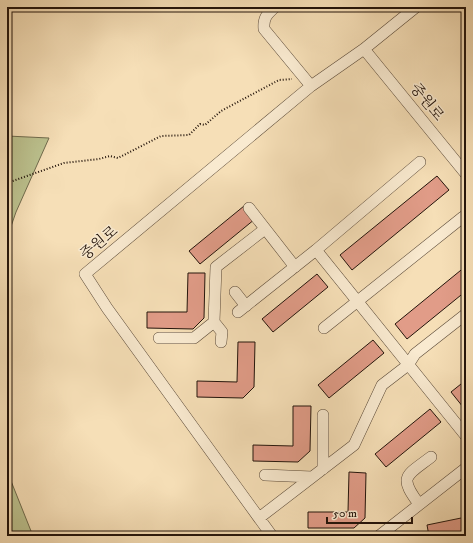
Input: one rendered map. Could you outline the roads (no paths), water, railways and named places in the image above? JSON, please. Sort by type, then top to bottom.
[{"type":"street","points":[[275,7],[266,14],[263,22],[264,30],[311,86]]},
{"type":"street","name":"중원로","points":[[272,536],[107,308],[85,274],[311,86],[364,49],[416,7]]},
{"type":"street","name":"중원로","points":[[364,49],[466,174]]},
{"type":"street","points":[[235,292],[242,309],[316,250],[420,162]]},
{"type":"street","points":[[249,208],[295,267]]},
{"type":"street","points":[[324,328],[463,217]]},
{"type":"street","points":[[221,342],[222,332],[214,322],[216,267],[265,228]]},
{"type":"street","points":[[316,250],[466,436]]},
{"type":"street","points":[[259,518],[354,445],[382,385],[408,365],[415,354],[466,314]]},
{"type":"street","points":[[159,338],[194,338],[214,322]]},
{"type":"street","points":[[323,415],[323,469]]},
{"type":"street","points":[[419,504],[408,490],[406,484],[407,478],[412,471],[431,457]]},
{"type":"street","points":[[379,536],[466,468]]},
{"type":"street","points":[[265,474],[312,477]]}]
